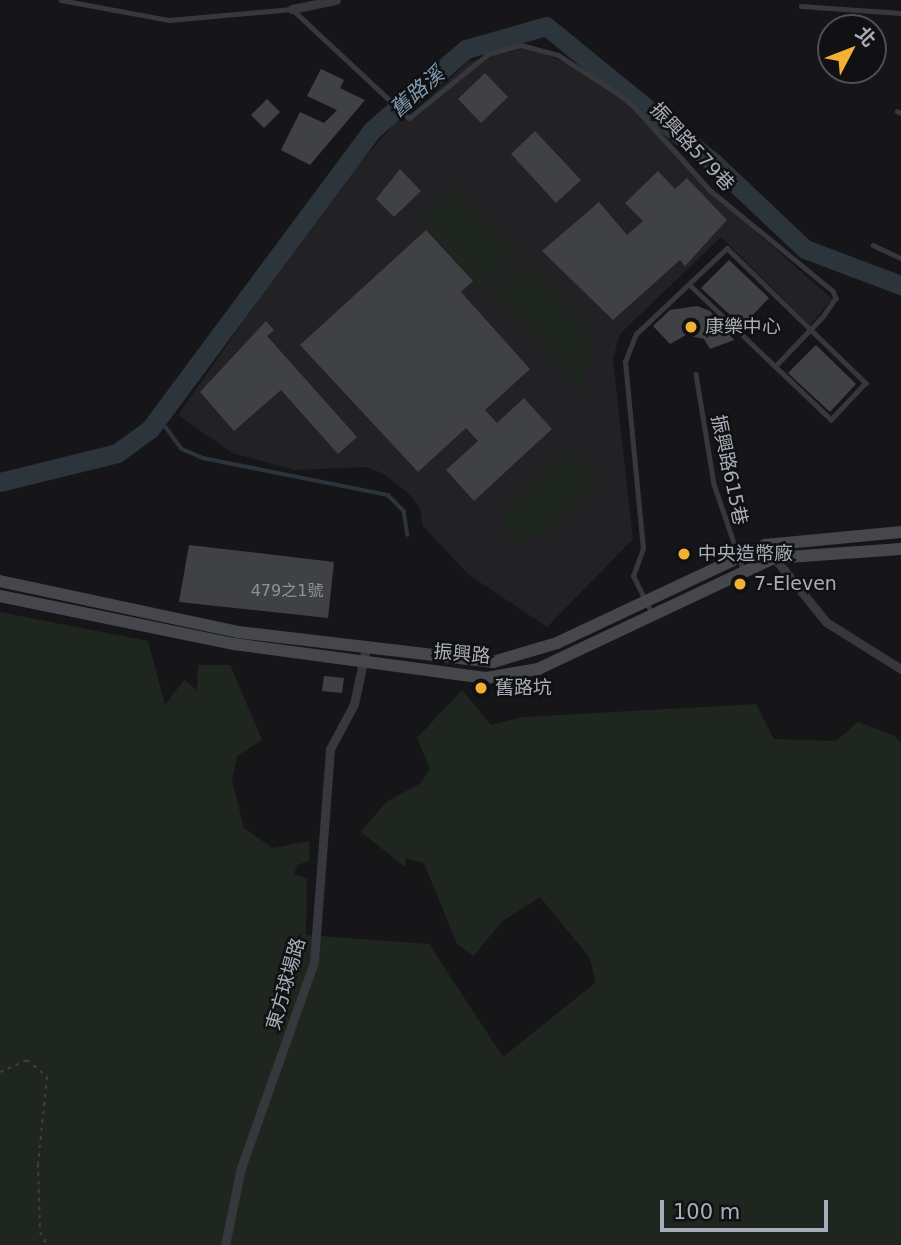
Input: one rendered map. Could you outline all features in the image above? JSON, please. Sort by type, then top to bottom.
[{"type":"street","points":[[292,9],[336,0]]},
{"type":"street","name":"振興路","points":[[0,596],[233,643],[493,662],[557,643],[645,598],[765,545],[901,532]]},
{"type":"street","points":[[765,545],[794,590],[835,630],[901,668]]},
{"type":"street","name":"振興路","points":[[0,581],[203,626],[365,654],[456,676],[508,675],[538,669],[743,569],[774,558],[901,549]]},
{"type":"street","name":"東方球場路","points":[[225,1245],[241,1168],[314,962],[330,749],[354,704],[365,654]]},
{"type":"lane","points":[[61,0],[169,20],[292,9]]},
{"type":"lane","points":[[801,6],[901,13]]},
{"type":"lane","name":"振興路579巷","points":[[292,9],[378,86],[409,118],[488,54],[521,45],[558,55],[628,100],[709,190],[834,291],[836,298],[776,366]]},
{"type":"lane","points":[[873,245],[901,258]]},
{"type":"lane","points":[[652,613],[633,576],[643,549],[626,352],[636,334],[727,248],[866,383],[831,420],[689,285]]},
{"type":"lane","name":"振興路615巷","points":[[696,374],[714,484],[736,556],[743,569]]},
{"type":"path","points":[[0,1072],[27,1060],[47,1077],[38,1164],[40,1232],[47,1245]]},
{"type":"shaded area","points":[[530,47],[587,73],[656,125],[729,208],[832,299],[810,325],[721,237],[620,334],[613,359],[633,539],[547,627],[469,575],[422,525],[420,508],[407,492],[382,473],[366,467],[295,470],[232,453],[178,415],[328,200],[399,118],[403,122],[468,62]]},
{"type":"shaded area","points":[[457,187],[517,253],[480,286],[420,220]]},
{"type":"shaded area","points":[[526,263],[591,334],[583,391],[493,293]]},
{"type":"shaded area","points":[[572,449],[596,472],[588,495],[547,537],[514,542],[498,519]]},
{"type":"shaded area","points":[[0,612],[148,641],[165,705],[184,680],[197,690],[198,665],[230,665],[262,740],[237,756],[232,781],[244,828],[273,848],[309,841],[310,861],[297,865],[294,874],[307,879],[306,935],[429,944],[503,1057],[595,983],[590,958],[540,897],[503,921],[473,956],[457,944],[424,863],[406,858],[405,867],[361,832],[386,802],[421,783],[430,768],[417,738],[462,690],[491,725],[523,717],[756,704],[774,739],[836,741],[858,722],[895,736],[901,743],[901,1245],[0,1245]]},
{"type":"building","points":[[321,69],[344,80],[340,88],[365,100],[310,165],[281,150],[300,112],[324,123],[337,110],[307,96]]},
{"type":"building","points":[[485,73],[508,97],[481,123],[458,99]]},
{"type":"building","points":[[267,99],[280,112],[264,128],[251,115]]},
{"type":"building","points":[[535,131],[581,180],[556,203],[511,154]]},
{"type":"building","points":[[400,169],[421,191],[394,217],[376,199]]},
{"type":"building","points":[[658,171],[675,189],[687,178],[727,220],[685,266],[680,260],[613,320],[542,251],[599,202],[627,235],[643,221],[625,203]]},
{"type":"building","points":[[426,230],[473,281],[461,292],[530,369],[485,410],[497,423],[524,398],[552,429],[474,501],[446,470],[478,441],[466,428],[418,472],[300,345]]},
{"type":"building","points":[[729,260],[769,298],[742,326],[701,288]]},
{"type":"building","name":"康樂中心","points":[[697,306],[710,311],[734,340],[710,349],[704,339],[686,335],[670,344],[653,326],[670,310]]},
{"type":"building","points":[[266,321],[274,330],[267,336],[357,437],[338,454],[281,390],[234,431],[200,392]]},
{"type":"building","points":[[816,345],[856,384],[830,412],[788,373]]},
{"type":"building","points":[[189,545],[334,562],[328,618],[179,602]]},
{"type":"building","points":[[324,676],[344,678],[342,693],[322,691]]},
{"type":"waterway","name":"舊路溪","points":[[0,482],[117,453],[150,429],[372,130],[466,49],[546,26],[714,163],[805,249],[901,285]]},
{"type":"waterway","points":[[160,419],[182,449],[203,458],[388,495],[404,511],[408,535]]},
{"type":"place","name":"康樂中心","points":[[691,327]]},
{"type":"place","name":"中央造幣廠","points":[[684,554]]},
{"type":"place","name":"7-Eleven","points":[[740,584]]},
{"type":"place","name":"舊路坑","points":[[481,688]]}]
